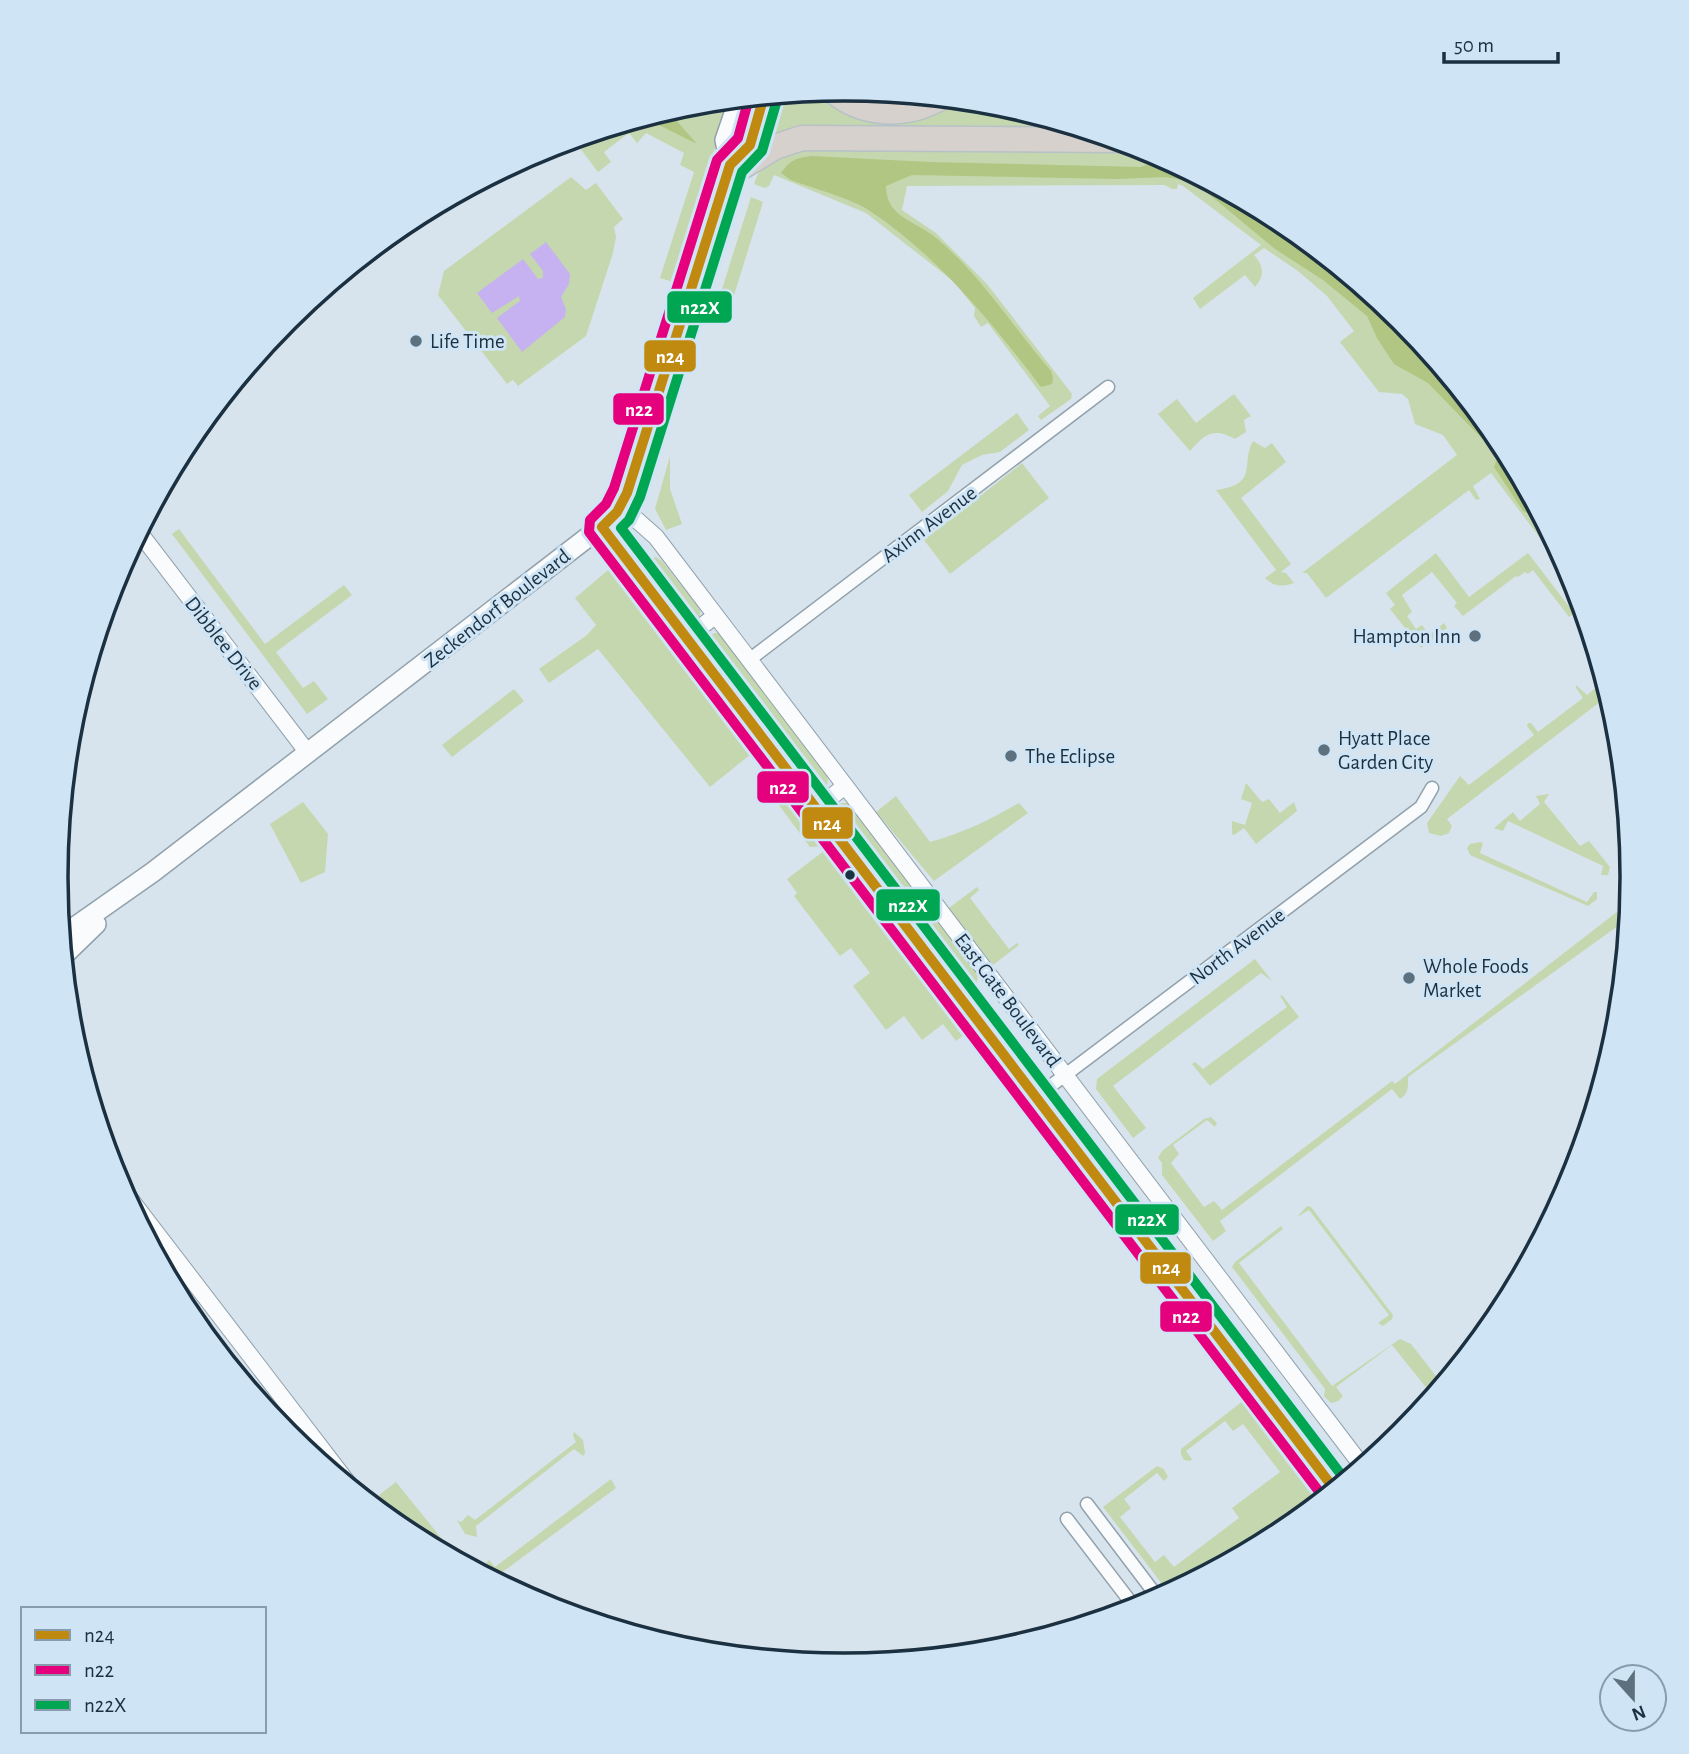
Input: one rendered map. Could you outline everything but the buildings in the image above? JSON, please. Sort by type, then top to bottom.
[{"type":"highway","points":[[849,101],[878,111],[909,110],[923,105]]},
{"type":"highway","points":[[728,171],[775,147],[802,138],[1090,141]]},
{"type":"main road","name":"Zeckendorf Boulevard","points":[[70,930],[153,872],[614,517],[621,506],[728,171],[750,145],[761,105]]},
{"type":"main road","name":"Zeckendorf Boulevard","points":[[728,171],[725,140],[736,108]]},
{"type":"main road","name":"Zeckendorf Boulevard","points":[[72,948],[153,872]]},
{"type":"street","name":"Axinn Avenue","points":[[749,660],[1108,387]]},
{"type":"street","name":"East Gate Boulevard","points":[[621,506],[650,531],[1357,1460]]},
{"type":"street","name":"East Gate Boulevard","points":[[602,527],[1329,1483]]},
{"type":"street","name":"Dibblee Drive","points":[[145,540],[308,753]]},
{"type":"street","points":[[685,639],[715,616]]},
{"type":"street","points":[[816,809],[845,786]]},
{"type":"street","name":"North Avenue","points":[[1036,1097],[1421,807],[1432,788]]},
{"type":"street","points":[[152,1227],[326,1454]]},
{"type":"street","points":[[1087,1504],[1152,1590]]},
{"type":"street","points":[[1067,1519],[1128,1599]]},
{"type":"green space","points":[[844,101],[946,107],[1045,127],[1075,136],[770,139],[765,137],[775,104]]},
{"type":"green space","points":[[727,110],[673,282],[660,278],[694,172],[680,165],[684,153],[646,133],[637,143],[629,133],[604,152],[611,162],[598,172],[580,148],[644,127]]},
{"type":"green space","points":[[676,120],[697,144],[655,125]]},
{"type":"green space","points":[[803,147],[1117,151],[1188,181],[1233,205],[1317,261],[1393,328],[1428,365],[1490,446],[1517,489],[1547,547],[1491,473],[1473,486],[1480,499],[1476,500],[1469,490],[1326,598],[1307,573],[1302,573],[1457,455],[1443,435],[1415,424],[1408,399],[1402,394],[1379,392],[1340,342],[1354,331],[1327,296],[1298,271],[1264,248],[1254,255],[1262,271],[1255,287],[1245,275],[1200,309],[1193,298],[1261,245],[1183,186],[1178,184],[1177,189],[1172,189],[1165,185],[907,186],[902,210],[936,233],[987,284],[1072,394],[1071,399],[1041,420],[1038,416],[1050,406],[988,323],[981,327],[974,316],[975,308],[953,281],[866,213],[774,175],[769,186],[765,188],[754,184],[761,170],[780,156]]},
{"type":"green space","points":[[811,156],[1141,167],[1150,164],[1186,180],[1165,177],[1118,179],[912,175],[886,186],[887,196],[896,211],[927,231],[952,252],[996,301],[1051,371],[1052,384],[1041,387],[963,292],[919,248],[863,207],[791,180],[781,173],[787,165]]},
{"type":"green space","points":[[571,177],[586,190],[596,183],[623,219],[614,227],[616,237],[613,253],[586,336],[518,386],[513,380],[507,384],[438,295],[444,271]]},
{"type":"green space","points":[[1202,188],[1276,232],[1356,293],[1428,365],[1492,448],[1428,383],[1394,364],[1367,316],[1323,280],[1275,249]]},
{"type":"green space","points":[[751,197],[763,202],[730,308],[717,305]]},
{"type":"green space","points":[[1234,394],[1251,416],[1244,420],[1246,432],[1235,439],[1221,433],[1210,434],[1190,451],[1158,414],[1177,399],[1196,423]]},
{"type":"green space","points":[[1017,413],[1029,430],[1000,452],[982,455],[962,465],[948,491],[922,512],[909,495]]},
{"type":"green space","points":[[1253,441],[1265,448],[1272,443],[1286,462],[1241,498],[1291,564],[1281,572],[1286,573],[1294,583],[1282,586],[1265,578],[1276,570],[1216,490],[1230,487],[1244,478]]},
{"type":"green space","points":[[1495,454],[1530,514],[1523,511],[1494,467],[1497,459]]},
{"type":"green space","points":[[670,456],[670,489],[682,524],[666,530],[655,509]]},
{"type":"green space","points":[[1022,463],[1049,498],[950,574],[924,540]]},
{"type":"green space","points":[[179,529],[265,644],[344,585],[352,595],[276,652],[303,688],[314,681],[328,699],[307,714],[172,534]]},
{"type":"green space","points":[[1436,553],[1469,597],[1528,553],[1574,613],[1569,617],[1533,570],[1528,574],[1525,572],[1516,576],[1463,616],[1454,606],[1457,603],[1432,572],[1402,595],[1412,612],[1407,616],[1416,629],[1422,625],[1429,635],[1444,623],[1447,628],[1421,648],[1390,609],[1395,605],[1386,593]]},
{"type":"green space","points":[[656,557],[700,609],[700,616],[690,621],[680,619],[657,591],[648,575],[647,567],[648,559]]},
{"type":"green space","points":[[614,565],[761,746],[710,787],[598,649],[549,683],[539,669],[587,635],[596,625],[575,598]]},
{"type":"green space","points":[[714,633],[720,633],[828,777],[827,786],[820,792],[813,791],[703,648],[703,642]]},
{"type":"green space","points":[[1576,685],[1587,695],[1597,687],[1600,702],[1447,819],[1452,826],[1449,833],[1441,836],[1429,833],[1427,823],[1460,776],[1469,785],[1534,735],[1527,726],[1528,723],[1538,732],[1583,698]]},
{"type":"green space","points":[[514,689],[524,701],[452,757],[442,745]]},
{"type":"green space","points":[[782,778],[825,837],[822,846],[810,847],[767,789],[770,782]]},
{"type":"green space","points":[[1246,783],[1262,802],[1269,799],[1280,813],[1294,802],[1297,811],[1256,844],[1244,828],[1232,834],[1232,821],[1245,825],[1252,803],[1241,799]]},
{"type":"green space","points":[[1549,794],[1544,802],[1580,846],[1589,841],[1610,867],[1608,875],[1601,875],[1603,866],[1508,821],[1503,831],[1494,828],[1513,812],[1520,821],[1540,804],[1536,796]]},
{"type":"green space","points":[[896,796],[930,842],[976,826],[1019,803],[1028,813],[934,881],[876,812]]},
{"type":"green space","points":[[303,802],[328,834],[325,872],[301,883],[270,824]]},
{"type":"green space","points":[[841,803],[850,803],[978,972],[977,982],[969,988],[959,984],[832,817],[833,808]]},
{"type":"green space","points":[[837,841],[978,1024],[956,1041],[943,1024],[922,1040],[904,1016],[886,1030],[853,986],[870,973],[851,948],[840,956],[794,896],[797,893],[787,879]]},
{"type":"green space","points":[[1483,843],[1480,853],[1587,902],[1594,892],[1597,892],[1597,899],[1588,906],[1470,855],[1467,848],[1470,844]]},
{"type":"green space","points":[[977,887],[979,890],[970,898],[1009,949],[1017,943],[1019,945],[993,965],[949,908]]},
{"type":"green space","points":[[1620,910],[1619,925],[1408,1077],[1407,1090],[1403,1097],[1400,1099],[1392,1089],[1220,1221],[1226,1231],[1213,1241],[1162,1175],[1162,1163],[1158,1158],[1162,1151],[1204,1119],[1211,1117],[1217,1123],[1215,1127],[1207,1120],[1173,1145],[1179,1154],[1171,1163],[1204,1207],[1214,1201],[1222,1210],[1392,1081],[1395,1084]]},
{"type":"green space","points":[[1255,959],[1272,981],[1261,973],[1113,1086],[1146,1128],[1133,1138],[1096,1089],[1097,1079]]},
{"type":"green space","points":[[1282,995],[1299,1017],[1210,1086],[1192,1064],[1195,1062],[1203,1069],[1287,1007],[1280,996]]},
{"type":"green space","points":[[1307,1206],[1311,1207],[1393,1315],[1383,1326],[1378,1323],[1389,1315],[1309,1210],[1297,1217]]},
{"type":"green space","points":[[1281,1226],[1283,1229],[1239,1263],[1332,1386],[1400,1339],[1411,1344],[1437,1378],[1428,1389],[1392,1345],[1336,1387],[1343,1396],[1331,1403],[1324,1396],[1325,1389],[1232,1267]]},
{"type":"green space","points":[[1248,1397],[1319,1492],[1233,1549],[1163,1585],[1103,1507],[1157,1466],[1164,1469],[1168,1477],[1164,1481],[1157,1473],[1124,1499],[1131,1508],[1120,1517],[1155,1562],[1164,1555],[1174,1567],[1239,1518],[1232,1508],[1280,1472],[1243,1424],[1233,1431],[1225,1421],[1186,1451],[1192,1459],[1190,1461],[1184,1460],[1181,1449]]},
{"type":"green space","points":[[574,1432],[583,1440],[583,1456],[574,1449],[476,1526],[477,1537],[465,1534],[457,1520],[461,1522],[468,1515],[475,1520],[576,1442]]},
{"type":"green space","points":[[611,1479],[616,1488],[501,1573],[486,1563],[489,1560],[495,1567]]},
{"type":"green space","points":[[396,1482],[444,1541],[384,1501],[379,1495]]},
{"type":"shaded area","points":[[546,242],[570,274],[569,284],[561,297],[566,309],[565,317],[522,352],[497,318],[520,301],[519,296],[492,313],[477,293],[523,259],[538,279],[543,278],[543,271],[530,254]]},
{"type":"transit line","name":"n22X","points":[[776,104],[762,151],[742,172],[640,497],[629,520],[621,528],[1340,1474]]},
{"type":"transit line","name":"n24","points":[[761,105],[750,145],[730,165],[627,493],[617,512],[602,527],[1329,1483]]},
{"type":"transit line","name":"n22","points":[[747,107],[738,138],[717,160],[614,488],[606,504],[590,520],[589,532],[1319,1491]]},
{"type":"place","name":"Life Time","points":[[416,341]]},
{"type":"place","name":"Hampton Inn","points":[[1475,636]]},
{"type":"place","name":"Hyatt Place Garden City","points":[[1324,750]]},
{"type":"place","name":"The Eclipse","points":[[1011,756]]},
{"type":"place","name":"Whole Foods Market","points":[[1409,978]]}]
